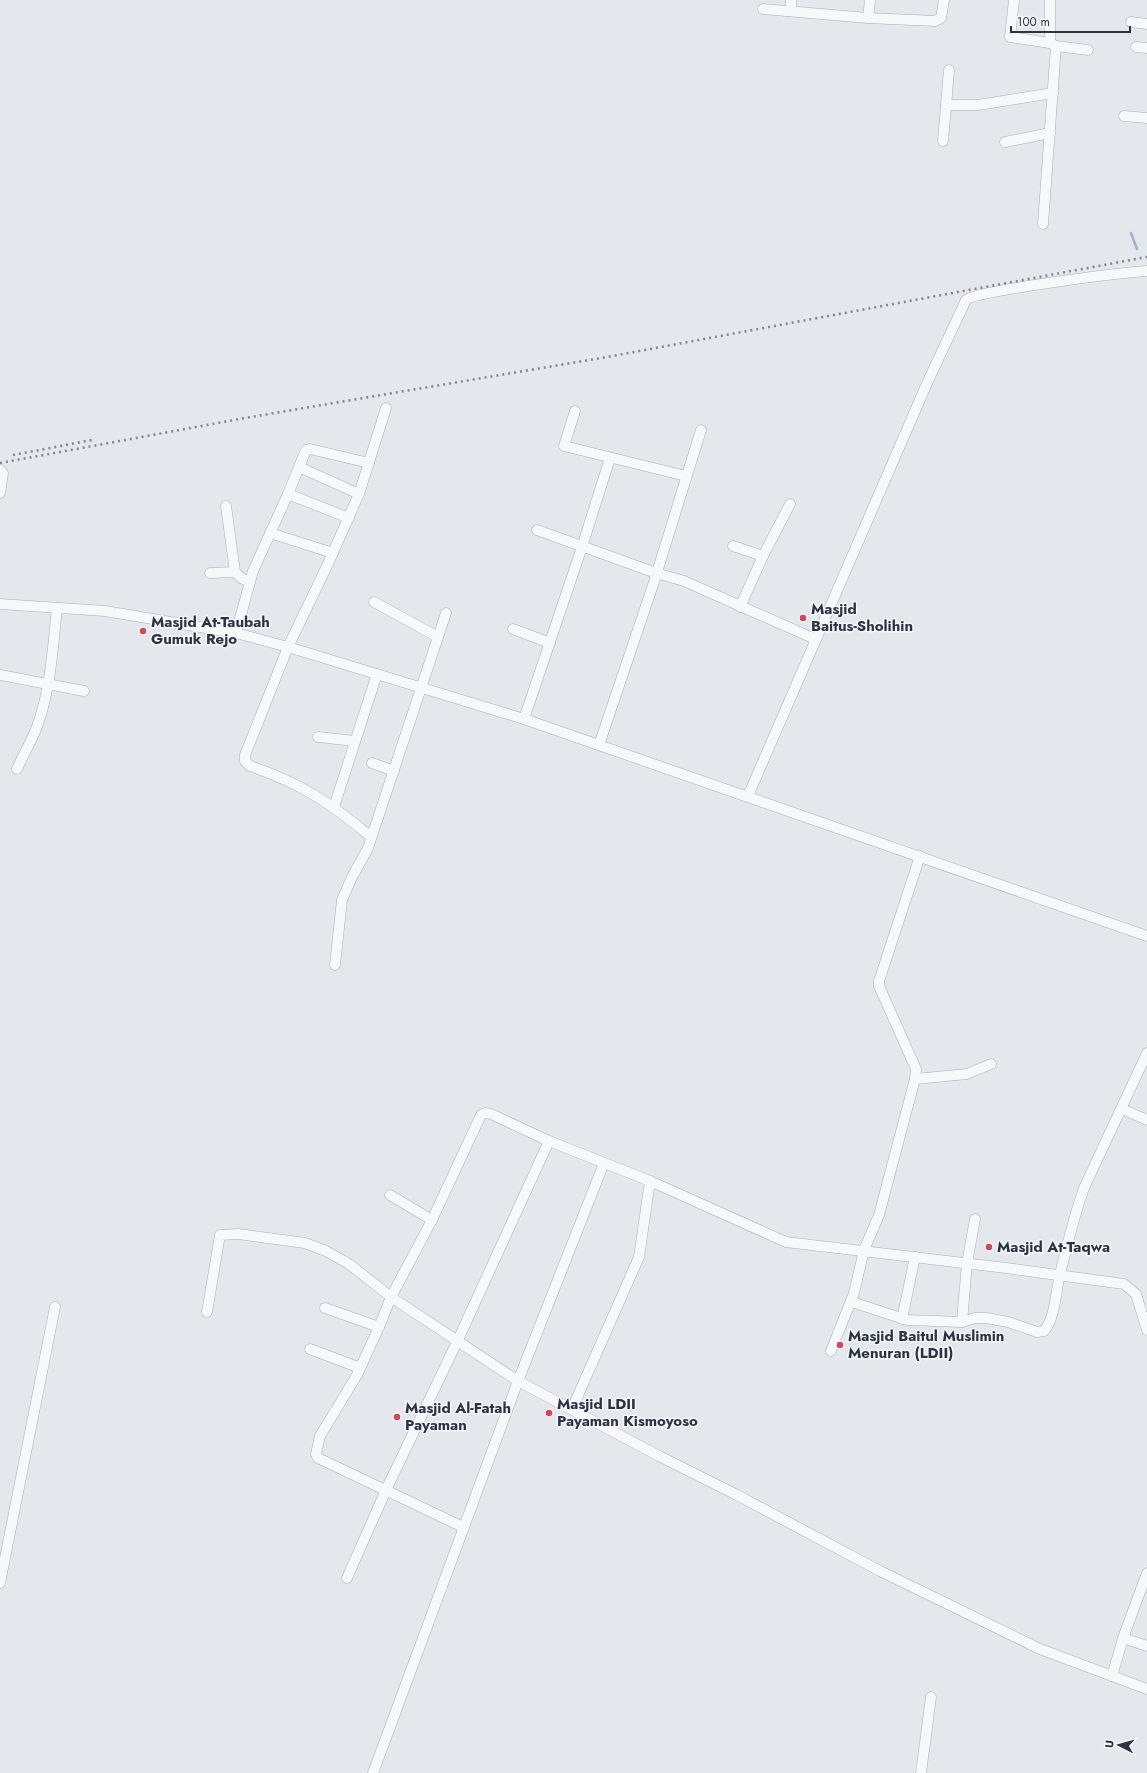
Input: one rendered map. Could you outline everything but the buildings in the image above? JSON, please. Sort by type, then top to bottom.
[{"type":"street","points":[[791,0],[791,11]]},
{"type":"street","points":[[868,18],[870,0]]},
{"type":"street","points":[[763,9],[868,18],[938,21],[941,18],[944,0]]},
{"type":"street","points":[[1014,0],[1010,37],[1088,50]]},
{"type":"street","points":[[1043,224],[1053,93],[1053,45],[1050,0]]},
{"type":"street","points":[[1131,22],[1147,24]]},
{"type":"street","points":[[1136,47],[1147,48]]},
{"type":"street","points":[[943,141],[949,70]]},
{"type":"street","points":[[946,105],[978,105],[1053,93]]},
{"type":"street","points":[[1124,116],[1147,118]]},
{"type":"street","points":[[1005,142],[1050,133]]},
{"type":"street","points":[[748,796],[928,381],[968,297],[1107,274],[1147,271]]},
{"type":"street","points":[[371,837],[334,807],[291,781],[250,766],[245,761],[288,647],[333,553],[359,494],[386,408]]},
{"type":"street","points":[[575,411],[564,446],[686,476]]},
{"type":"street","points":[[599,745],[702,430]]},
{"type":"street","points":[[236,633],[249,582],[306,450],[369,463]]},
{"type":"street","points":[[524,719],[582,548],[610,458]]},
{"type":"street","points":[[299,467],[359,494]]},
{"type":"street","points":[[0,470],[3,473],[0,493]]},
{"type":"street","points":[[288,494],[349,518]]},
{"type":"street","points":[[740,607],[763,556],[790,504]]},
{"type":"street","points":[[226,506],[235,572],[249,582]]},
{"type":"street","points":[[537,530],[582,548],[684,581],[740,607],[776,620],[815,639]]},
{"type":"street","points":[[270,533],[333,553]]},
{"type":"street","points":[[733,546],[763,556]]},
{"type":"street","points":[[210,573],[235,572]]},
{"type":"street","points":[[374,602],[438,637]]},
{"type":"street","points":[[0,604],[106,612],[236,633],[288,647],[524,719],[1147,936]]},
{"type":"street","points":[[17,769],[40,717],[48,685],[57,608]]},
{"type":"street","points":[[336,966],[342,900],[352,877],[368,848],[446,613]]},
{"type":"street","points":[[513,630],[550,643]]},
{"type":"street","points":[[334,807],[378,674]]},
{"type":"street","points":[[0,675],[84,691]]},
{"type":"street","points":[[318,737],[355,741]]},
{"type":"street","points":[[372,763],[394,771]]},
{"type":"street","points":[[831,1351],[852,1302],[862,1265],[864,1250],[879,1214],[915,1079],[916,1069],[880,991],[879,981],[920,856]]},
{"type":"street","points":[[852,1302],[902,1319],[914,1321],[962,1322],[975,1318],[986,1318],[1008,1322],[1037,1332],[1044,1330],[1050,1321],[1077,1207],[1084,1188],[1092,1167],[1122,1109],[1147,1053]]},
{"type":"street","points":[[915,1079],[967,1074],[991,1064]]},
{"type":"street","points":[[1122,1109],[1147,1120]]},
{"type":"street","points":[[463,1527],[318,1458],[316,1454],[320,1436],[360,1368],[380,1327],[391,1297],[432,1220],[481,1115],[485,1113],[491,1114],[604,1164],[650,1181],[786,1242],[864,1250],[1119,1283],[1134,1291],[1138,1298],[1147,1330]]},
{"type":"street","points":[[347,1578],[386,1490],[457,1342],[549,1140]]},
{"type":"street","points":[[373,1773],[518,1381],[604,1164]]},
{"type":"street","points":[[572,1409],[639,1257],[650,1181]]},
{"type":"street","points":[[390,1195],[432,1220]]},
{"type":"street","points":[[962,1322],[967,1263],[975,1219]]},
{"type":"street","points":[[207,1312],[220,1235],[265,1237],[305,1243],[326,1251],[349,1264],[391,1297],[518,1381],[880,1571],[1040,1649],[1147,1689]]},
{"type":"street","points":[[902,1319],[915,1257]]},
{"type":"street","points":[[0,1583],[55,1307]]},
{"type":"street","points":[[325,1308],[380,1327]]},
{"type":"street","points":[[310,1349],[360,1368]]},
{"type":"street","points":[[1112,1676],[1123,1638],[1147,1573]]},
{"type":"street","points":[[1123,1638],[1147,1646]]},
{"type":"street","points":[[921,1773],[931,1697]]},
{"type":"waterway","points":[[1131,233],[1137,249]]},
{"type":"railway","points":[[0,463],[245,418],[607,357],[1147,257]]},
{"type":"railway","points":[[13,455],[92,440]]},
{"type":"place","name":"Masjid Baitus-Sholihin","points":[[803,618]]},
{"type":"place","name":"Masjid At-Taubah Gumuk Rejo","points":[[143,631]]},
{"type":"place","name":"Masjid At-Taqwa","points":[[989,1247]]},
{"type":"place","name":"Masjid Baitul Muslimin Menuran (LDII)","points":[[840,1345]]},
{"type":"place","name":"Masjid LDII Payaman Kismoyoso","points":[[549,1413]]},
{"type":"place","name":"Masjid Al-Fatah Payaman","points":[[397,1417]]}]
